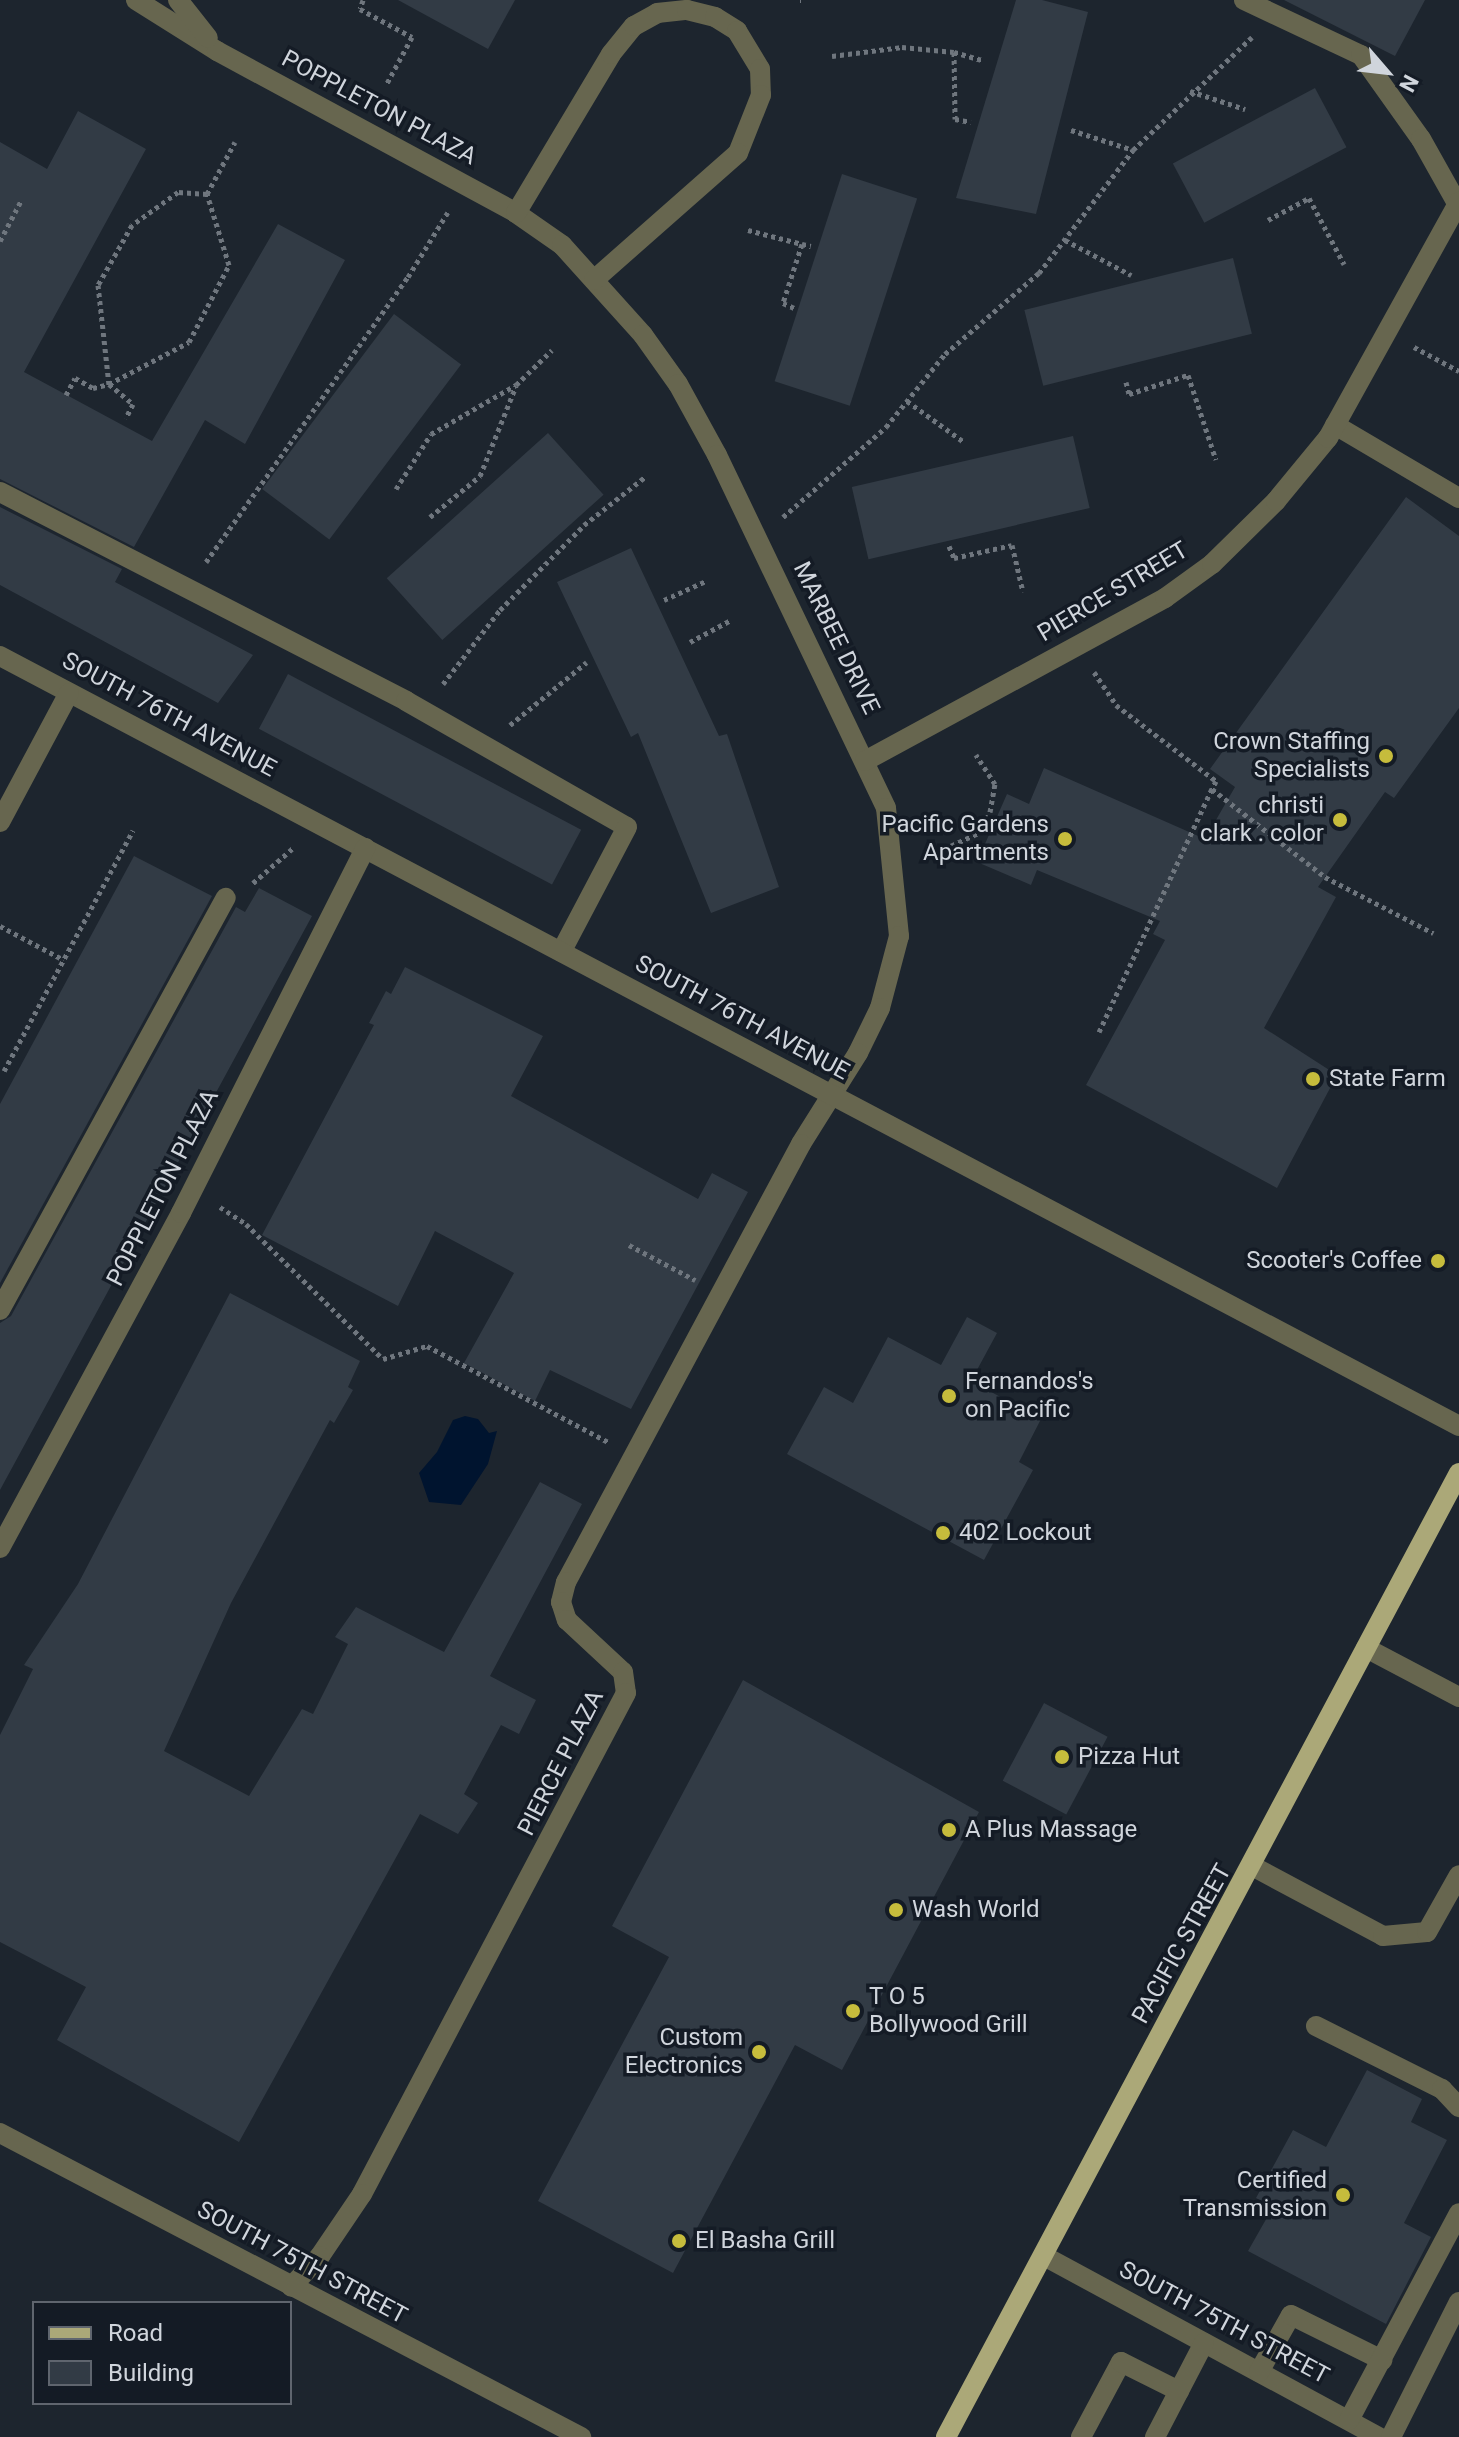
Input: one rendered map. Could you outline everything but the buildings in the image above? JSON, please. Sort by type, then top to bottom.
[{"type":"main road","name":"PACIFIC STREET","points":[[946,2437],[1254,1867],[1459,1473]]},
{"type":"street","name":"POPPLETON PLAZA","points":[[136,0],[217,51],[466,184],[562,245]]},
{"type":"street","points":[[178,0],[217,51]]},
{"type":"street","points":[[1244,0],[1361,55],[1421,139],[1458,203]]},
{"type":"street","points":[[516,213],[611,54],[634,26],[657,13],[687,10],[715,17],[737,31],[760,69],[761,95],[738,153],[594,280]]},
{"type":"street","name":"PIERCE STREET","points":[[865,761],[1165,598],[1212,564],[1276,501],[1335,425],[1458,203]]},
{"type":"street","name":"MARBEE DRIVE","points":[[562,245],[678,384],[753,527],[865,761],[891,825],[899,936],[880,1008],[831,1095]]},
{"type":"street","points":[[1335,425],[1459,498]]},
{"type":"street","points":[[0,492],[422,710],[627,827],[561,952]]},
{"type":"street","name":"SOUTH 76TH AVENUE","points":[[0,656],[1459,1426]]},
{"type":"street","points":[[0,822],[69,693]]},
{"type":"street","name":"POPPLETON PLAZA","points":[[0,1548],[192,1190],[365,848]]},
{"type":"street","points":[[0,1310],[226,898]]},
{"type":"street","name":"PIERCE PLAZA","points":[[291,2287],[320,2256],[362,2194],[626,1693],[623,1672],[567,1620],[561,1602],[566,1582],[831,1095]]},
{"type":"street","points":[[1366,1648],[1459,1697]]},
{"type":"street","points":[[1254,1867],[1383,1936],[1427,1932],[1459,1875]]},
{"type":"street","points":[[1316,2026],[1442,2089],[1459,2107]]},
{"type":"street","name":"SOUTH 75TH STREET","points":[[0,2133],[581,2437]]},
{"type":"street","points":[[1349,2420],[1459,2213]]},
{"type":"street","name":"SOUTH 75TH STREET","points":[[1044,2256],[1378,2436]]},
{"type":"street","points":[[1378,2436],[1459,2302]]},
{"type":"street","points":[[1259,2372],[1291,2315],[1382,2360]]},
{"type":"street","points":[[1155,2437],[1204,2343]]},
{"type":"street","points":[[1081,2437],[1121,2362],[1179,2391]]},
{"type":"path","points":[[363,0],[360,9],[412,37],[386,85]]},
{"type":"path","points":[[753,527],[783,517],[886,427],[945,354],[1039,273],[1133,150],[1190,91],[1277,15]]},
{"type":"path","points":[[832,56],[902,47],[954,52],[982,60]]},
{"type":"path","points":[[954,52],[955,119],[971,122]]},
{"type":"path","points":[[1190,91],[1245,109]]},
{"type":"path","points":[[1071,130],[1133,150]]},
{"type":"path","points":[[66,395],[75,378],[93,388],[109,384],[189,342],[229,265],[207,194],[235,142]]},
{"type":"path","points":[[187,588],[408,277],[466,184]]},
{"type":"path","points":[[126,418],[133,404],[109,384],[98,285],[132,225],[178,192],[207,194]]},
{"type":"path","points":[[1268,220],[1309,198],[1344,264]]},
{"type":"path","points":[[0,241],[22,199]]},
{"type":"path","points":[[748,230],[811,246]]},
{"type":"path","points":[[1065,240],[1131,275]]},
{"type":"path","points":[[794,308],[783,303],[802,244]]},
{"type":"path","points":[[1413,346],[1459,371]]},
{"type":"path","points":[[396,489],[431,434],[516,385],[552,350]]},
{"type":"path","points":[[1126,382],[1129,394],[1188,375],[1216,460]]},
{"type":"path","points":[[430,517],[480,476],[516,385]]},
{"type":"path","points":[[907,401],[964,442]]},
{"type":"path","points":[[422,710],[500,610],[584,525],[645,477]]},
{"type":"path","points":[[949,546],[954,558],[1012,545],[1023,592]]},
{"type":"path","points":[[664,600],[706,581]]},
{"type":"path","points":[[690,642],[731,620]]},
{"type":"path","points":[[1076,646],[1116,705],[1216,781],[1099,1032]]},
{"type":"path","points":[[485,746],[587,662]]},
{"type":"path","points":[[944,849],[979,833],[990,812],[995,784],[976,755]]},
{"type":"path","points":[[1212,789],[1325,877],[1433,933]]},
{"type":"path","points":[[226,898],[239,897],[289,856],[309,818]]},
{"type":"path","points":[[4,1071],[133,830]]},
{"type":"path","points":[[0,926],[64,960]]},
{"type":"path","points":[[192,1190],[246,1224],[383,1359],[427,1346],[634,1455]]},
{"type":"path","points":[[629,1245],[721,1293]]},
{"type":"water","points":[[465,1416],[478,1419],[489,1433],[497,1431],[488,1464],[461,1505],[429,1502],[419,1473],[437,1452],[453,1420]]},
{"type":"place","name":"Crown Staffing Specialists","points":[[1386,756]]},
{"type":"place","name":"christi clark . color","points":[[1340,820]]},
{"type":"place","name":"Pacific Gardens Apartments","points":[[1065,839]]},
{"type":"place","name":"State Farm","points":[[1313,1079]]},
{"type":"place","name":"Scooter's Coffee","points":[[1438,1261]]},
{"type":"place","name":"Fernandos's on Pacific","points":[[949,1396]]},
{"type":"place","name":"402 Lockout","points":[[943,1533]]},
{"type":"place","name":"Pizza Hut","points":[[1062,1757]]},
{"type":"place","name":"A Plus Massage","points":[[949,1830]]},
{"type":"place","name":"Wash World","points":[[896,1910]]},
{"type":"place","name":"T O 5 Bollywood Grill","points":[[853,2011]]},
{"type":"place","name":"Custom Electronics","points":[[759,2052]]},
{"type":"place","name":"Certified Transmission","points":[[1343,2195]]},
{"type":"place","name":"El Basha Grill","points":[[679,2241]]}]
